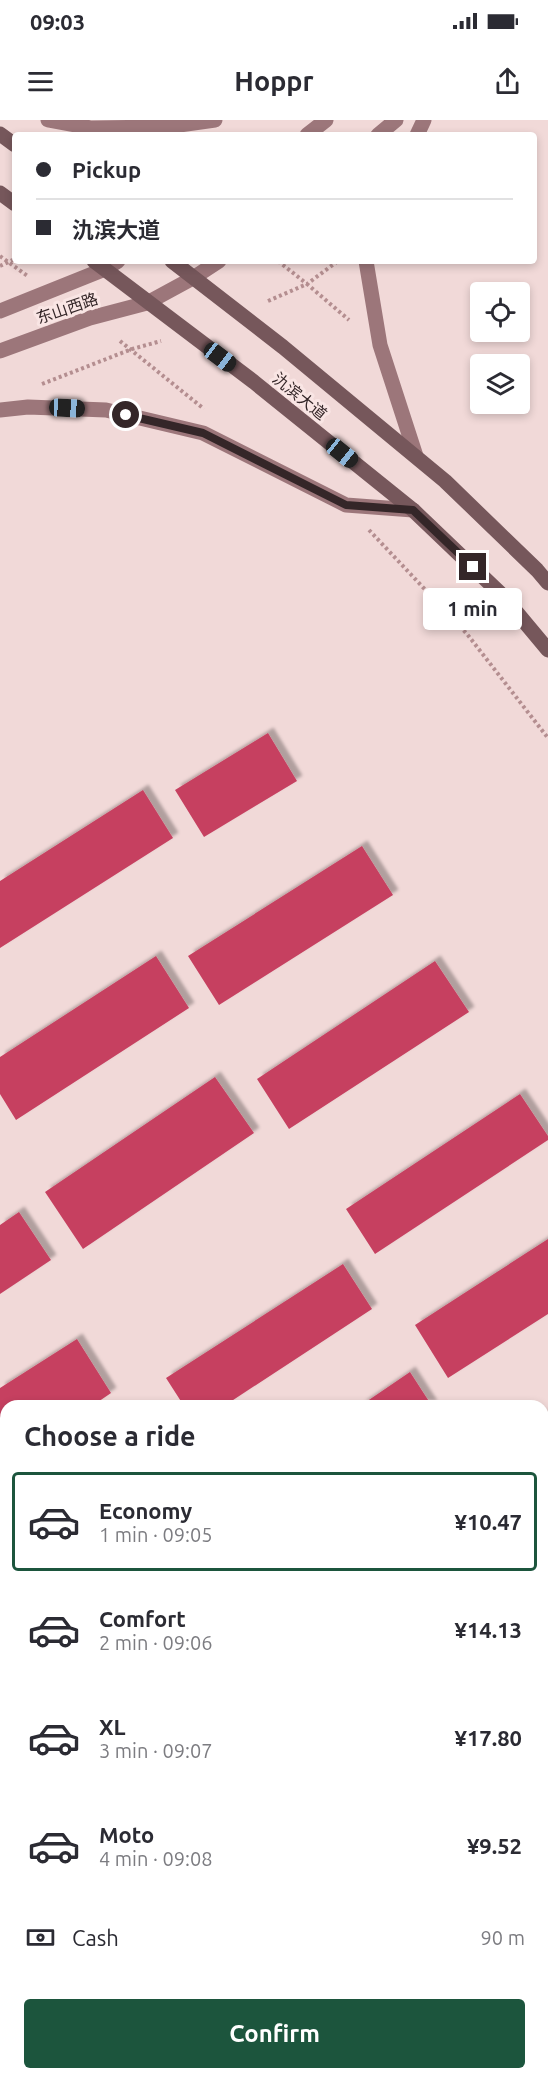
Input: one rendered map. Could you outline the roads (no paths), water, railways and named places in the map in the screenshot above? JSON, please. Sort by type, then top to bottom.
[{"type":"main road","points":[[48,120],[102,128],[165,127],[214,120]]},
{"type":"main road","points":[[311,132],[326,120]]},
{"type":"main road","points":[[382,132],[396,120]]},
{"type":"main road","name":"氿滨大道","points":[[106,264],[147,303],[254,382],[413,510],[503,596],[548,650]]},
{"type":"main road","name":"东山西路","points":[[0,311],[106,264]]},
{"type":"main road","name":"氿滨大道","points":[[176,264],[416,456],[445,481],[548,583]]},
{"type":"main road","name":"东山西路","points":[[0,351],[90,318],[147,303],[214,264]]},
{"type":"main road","points":[[366,264],[380,345],[416,456]]},
{"type":"main road","points":[[0,410],[28,407],[106,410],[203,433],[346,505],[413,510]]}]
